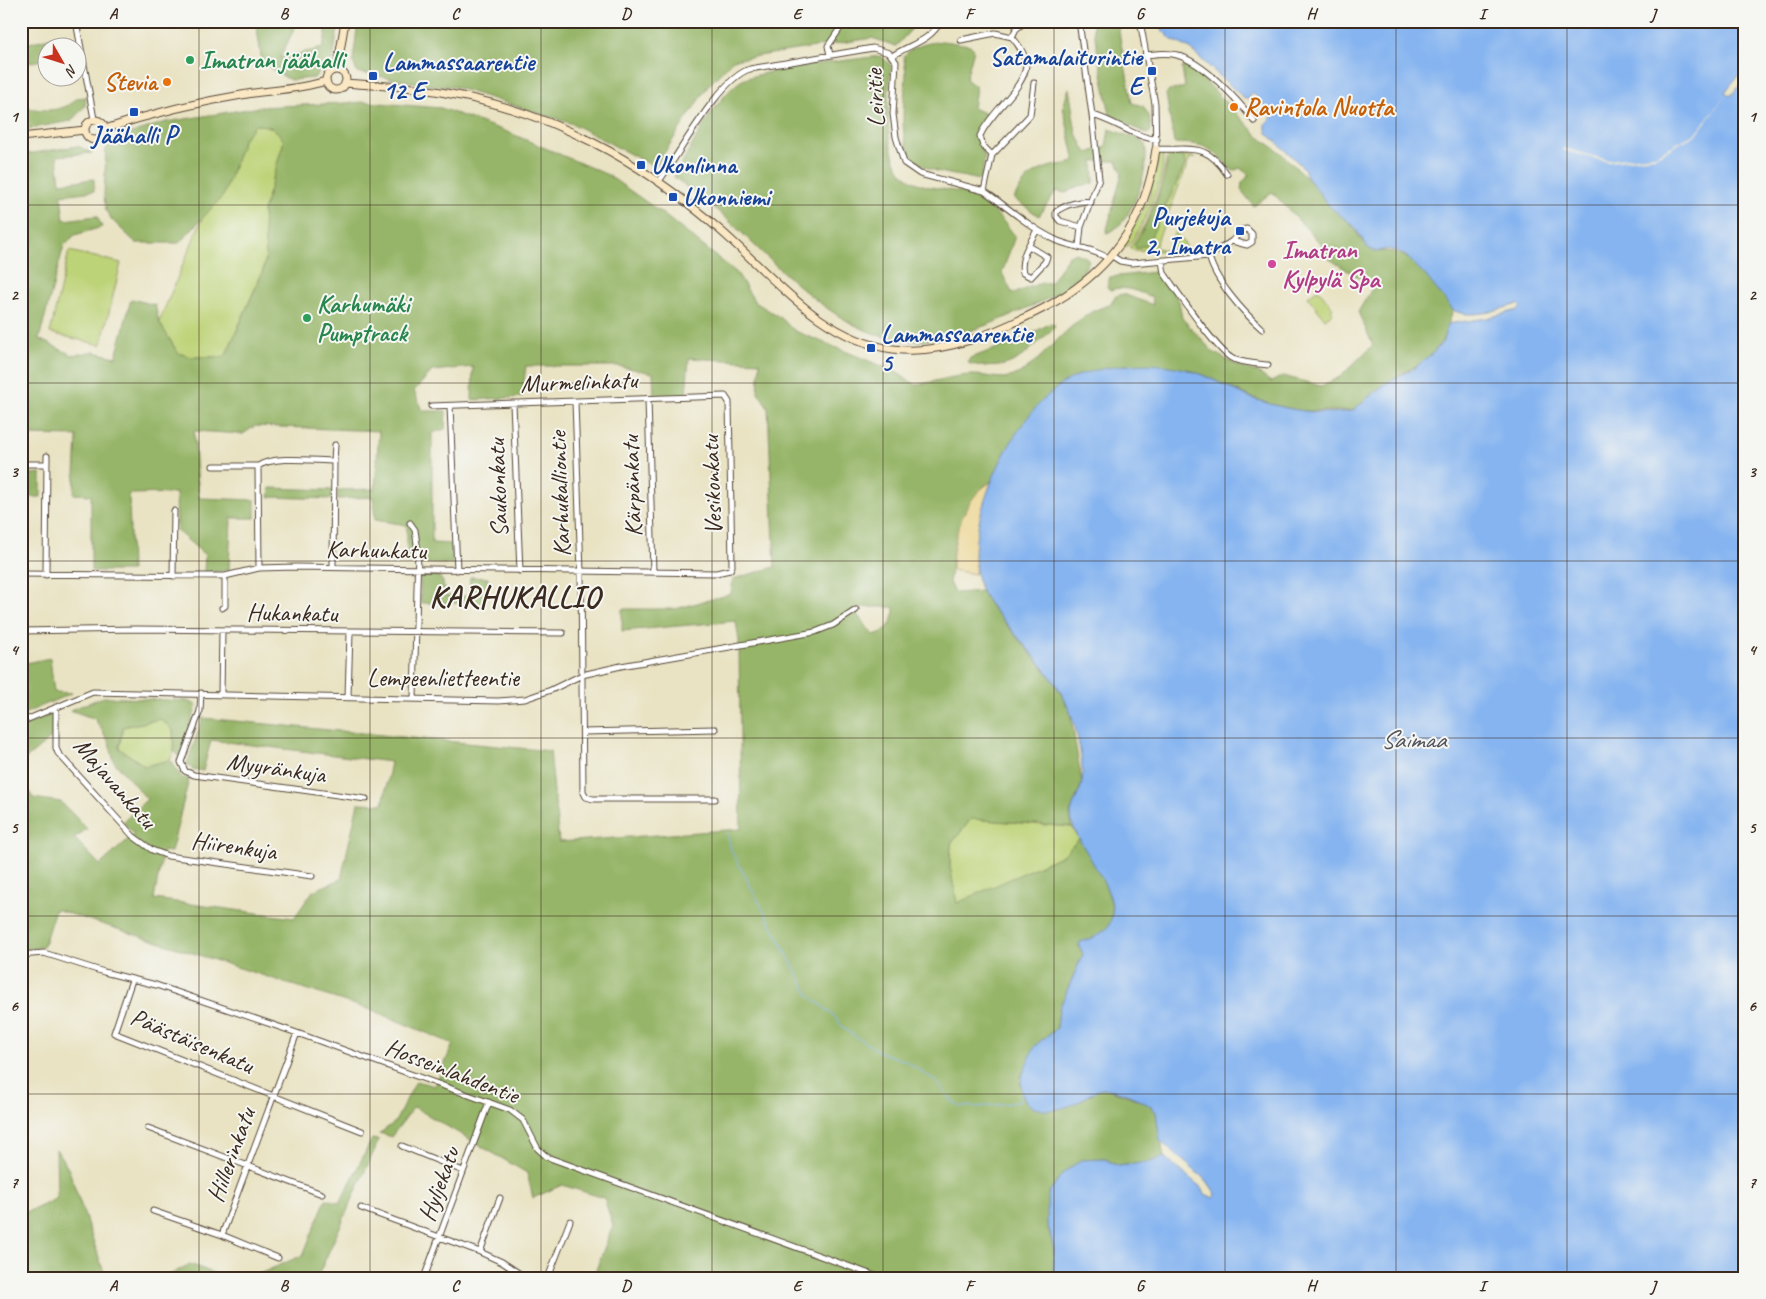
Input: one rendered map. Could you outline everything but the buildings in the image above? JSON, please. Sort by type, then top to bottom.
[{"type":"street","points":[[76,21],[94,119]]},
{"type":"street","points":[[337,70],[345,21]]},
{"type":"street","points":[[830,55],[828,46],[845,21]]},
{"type":"street","points":[[892,56],[910,45],[928,38],[941,21]]},
{"type":"street","points":[[1012,37],[1016,29],[1026,21]]},
{"type":"street","points":[[1078,246],[1081,227],[1099,179],[1079,21]]},
{"type":"street","points":[[345,83],[416,88],[494,103],[559,126],[595,143],[659,181],[721,231],[816,316],[847,335],[864,342],[892,349],[937,348],[994,331],[1033,314],[1067,294],[1088,279],[1110,257],[1131,228],[1150,183],[1157,139],[1155,104],[1140,21]]},
{"type":"street","points":[[961,40],[995,33],[1012,37]]},
{"type":"street","points":[[992,155],[981,141],[983,128],[1020,81],[1026,65],[1012,37]]},
{"type":"street","name":"Leiritie","points":[[659,181],[720,91],[737,75],[750,69],[873,48],[884,50],[892,56],[897,68],[894,123],[904,163],[920,174],[984,191]]},
{"type":"street","points":[[1146,55],[1168,53],[1194,63],[1236,100],[1254,122]]},
{"type":"street","points":[[326,81],[329,73],[337,70]]},
{"type":"street","points":[[326,81],[333,89],[340,89],[345,83],[345,76],[337,70]]},
{"type":"street","points":[[105,128],[165,110],[249,94],[294,89],[326,81]]},
{"type":"street","points":[[1034,83],[1030,115],[992,155],[984,191],[1037,230],[1060,241],[1128,263],[1209,256],[1232,241]]},
{"type":"street","points":[[1092,115],[1106,118],[1147,138],[1157,139]]},
{"type":"street","points":[[94,119],[101,122],[105,128],[103,136],[96,140],[88,137],[85,130],[87,123],[94,119]]},
{"type":"street","points":[[21,137],[85,130]]},
{"type":"street","points":[[1156,149],[1189,147],[1200,150],[1216,160],[1227,174]]},
{"type":"street","points":[[1081,227],[1060,221],[1056,216],[1056,212],[1078,203],[1091,202]]},
{"type":"street","points":[[1030,246],[1047,257],[1041,267],[1031,277],[1023,273],[1022,258],[1037,230]]},
{"type":"street","points":[[1209,256],[1217,276],[1242,308],[1262,329]]},
{"type":"street","points":[[1162,261],[1164,273],[1228,355],[1233,359],[1268,365]]},
{"type":"street","name":"Murmelinkatu","points":[[431,406],[721,396],[727,399]]},
{"type":"street","name":"Kärpänkatu","points":[[648,399],[653,572]]},
{"type":"street","name":"Vesikonkatu","points":[[727,399],[733,557],[730,570]]},
{"type":"street","name":"Karhukalliontie","points":[[575,402],[581,572],[583,791],[586,797],[593,799],[715,799]]},
{"type":"street","name":"Saukonkatu","points":[[514,403],[520,571]]},
{"type":"street","points":[[450,406],[457,570]]},
{"type":"street","points":[[333,567],[335,445]]},
{"type":"street","points":[[46,575],[47,456]]},
{"type":"street","points":[[213,466],[258,466],[264,462],[276,460],[334,461]]},
{"type":"street","points":[[25,464],[47,464]]},
{"type":"street","points":[[258,466],[259,568]]},
{"type":"street","points":[[173,576],[174,511]]},
{"type":"street","points":[[410,523],[416,540],[414,698]]},
{"type":"street","name":"Karhunkatu","points":[[21,574],[225,576],[259,568],[333,567],[581,572],[716,573],[730,570]]},
{"type":"street","points":[[222,608],[225,606],[225,576]]},
{"type":"street","name":"Lempeenlietteentie","points":[[21,722],[93,692],[348,696],[498,701],[525,698],[551,690],[582,675],[620,666],[796,637],[832,625],[856,610]]},
{"type":"street","name":"Hukankatu","points":[[21,631],[563,633]]},
{"type":"street","points":[[221,694],[222,631]]},
{"type":"street","points":[[348,696],[350,633]]},
{"type":"street","name":"Myyränkuja","points":[[201,693],[200,711],[181,762],[182,768],[194,775],[366,799]]},
{"type":"street","name":"Majavankatu","points":[[56,707],[56,748],[58,753],[132,836],[152,850]]},
{"type":"street","points":[[582,732],[715,729]]},
{"type":"street","name":"Hiirenkuja","points":[[152,850],[168,856],[312,876]]},
{"type":"street","name":"Hosseinlahdentie","points":[[21,955],[44,953],[188,995],[489,1102],[510,1110],[524,1120],[538,1149],[547,1157],[881,1278]]},
{"type":"street","name":"Päästäisenkatu","points":[[132,980],[114,1033],[273,1096]]},
{"type":"street","name":"Hillerinkatu","points":[[222,1234],[297,1033]]},
{"type":"street","points":[[273,1096],[362,1131]]},
{"type":"street","name":"Hyljekatu","points":[[424,1278],[489,1102]]},
{"type":"street","points":[[148,1128],[322,1194]]},
{"type":"street","points":[[402,1146],[463,1171]]},
{"type":"street","points":[[480,1252],[500,1198]]},
{"type":"street","points":[[361,1208],[480,1252],[502,1262],[526,1278]]},
{"type":"street","points":[[153,1211],[222,1234],[278,1258]]},
{"type":"street","points":[[548,1278],[570,1221]]},
{"type":"green space","points":[[256,21],[298,21],[280,58],[323,48],[328,21],[339,21],[333,60],[322,68],[314,78],[290,80],[262,63]]},
{"type":"green space","points":[[358,21],[919,21],[896,46],[872,38],[733,60],[708,86],[655,167],[573,124],[455,87],[427,85],[357,72],[353,62]]},
{"type":"green space","points":[[1092,21],[1117,21],[1132,103],[1143,106],[1149,116],[1151,131],[1147,134],[1110,115]]},
{"type":"green space","points":[[65,34],[68,38],[49,38]]},
{"type":"green space","points":[[38,41],[38,61],[21,64],[21,45]]},
{"type":"green space","points":[[942,41],[970,45],[974,49],[966,79],[976,87],[973,108],[986,114],[977,136],[985,157],[979,180],[925,167],[912,155],[907,146],[903,122],[906,75],[904,56],[917,47]]},
{"type":"green space","points":[[880,56],[891,65],[888,104],[889,133],[891,147],[900,170],[915,182],[974,197],[1002,219],[1015,236],[1002,273],[1012,293],[1041,283],[1050,283],[1069,255],[1074,253],[1086,257],[1089,260],[1084,270],[1068,287],[1036,304],[972,330],[926,340],[897,340],[873,333],[849,322],[805,292],[721,213],[674,177],[711,114],[729,91],[738,83],[764,73],[783,69]]},
{"type":"green space","points":[[1185,67],[1196,71],[1259,137],[1281,153],[1316,187],[1330,207],[1349,221],[1363,242],[1376,252],[1389,251],[1411,260],[1429,278],[1453,310],[1441,343],[1430,356],[1423,362],[1392,379],[1352,411],[1302,411],[1273,405],[1188,369],[1123,365],[1077,376],[1003,457],[991,482],[984,486],[966,511],[956,536],[949,583],[955,593],[982,591],[990,605],[1054,681],[1070,711],[1082,783],[1070,813],[1072,827],[971,819],[951,844],[950,867],[957,903],[1063,855],[1079,839],[1104,882],[1112,908],[1112,918],[1108,927],[1102,933],[1079,946],[1083,954],[1059,1009],[1057,1028],[1030,1060],[1022,1074],[1023,1099],[1071,1104],[1081,1101],[1098,1089],[1108,1089],[1145,1102],[1156,1112],[1164,1157],[1150,1162],[1118,1166],[1105,1159],[1082,1160],[1047,1222],[1054,1249],[1053,1278],[593,1278],[613,1225],[604,1198],[562,1185],[533,1198],[527,1173],[414,1107],[391,1137],[380,1133],[395,1122],[416,1081],[435,1086],[453,1044],[374,1011],[55,909],[43,947],[21,950],[21,778],[33,798],[61,802],[87,829],[74,838],[100,865],[134,834],[123,822],[147,799],[114,762],[109,742],[95,719],[70,710],[104,697],[187,701],[197,705],[179,757],[174,751],[173,730],[160,719],[123,727],[119,748],[145,766],[170,760],[182,778],[189,779],[171,852],[163,851],[154,899],[294,918],[313,891],[341,879],[358,803],[383,804],[391,762],[211,740],[203,771],[192,769],[187,764],[203,718],[550,751],[559,842],[741,829],[739,641],[736,621],[622,631],[622,609],[675,609],[731,594],[733,579],[775,567],[768,407],[758,392],[760,362],[689,358],[686,395],[654,396],[653,373],[618,366],[526,366],[522,397],[472,400],[473,367],[432,371],[414,391],[422,411],[446,411],[445,429],[432,433],[432,543],[452,544],[452,564],[407,563],[407,525],[375,520],[373,497],[338,499],[338,490],[375,489],[379,431],[255,426],[243,434],[194,431],[199,498],[255,500],[255,518],[231,518],[229,570],[204,573],[205,555],[177,531],[176,493],[129,494],[131,571],[91,571],[91,495],[74,494],[77,436],[21,435],[21,155],[78,146],[92,153],[57,156],[60,183],[94,179],[94,191],[61,195],[64,220],[97,216],[102,227],[75,235],[64,245],[39,339],[72,355],[94,352],[116,357],[131,299],[155,305],[159,322],[178,353],[192,357],[225,357],[263,271],[266,255],[263,212],[284,141],[275,130],[255,125],[244,138],[223,196],[179,243],[136,243],[112,220],[106,211],[104,196],[106,149],[116,138],[166,122],[261,107],[366,102],[441,108],[510,133],[608,175],[659,211],[737,273],[755,302],[781,318],[795,331],[894,371],[916,385],[966,375],[1007,378],[1018,374],[1030,366],[1072,326],[1096,310],[1110,305],[1116,296],[1123,294],[1153,305],[1152,297],[1121,288],[1110,290],[1107,287],[1110,277],[1155,272],[1159,273],[1179,301],[1182,318],[1213,352],[1238,366],[1257,372],[1271,382],[1283,376],[1321,386],[1340,377],[1373,345],[1358,312],[1373,287],[1328,258],[1321,244],[1272,192],[1254,206],[1241,190],[1242,183],[1249,175],[1240,168],[1233,171],[1213,151],[1207,148],[1194,144],[1174,143],[1166,94],[1169,91],[1185,87],[1182,68]],"holes":[[[863,607],[894,607],[893,617],[889,626],[878,634],[873,635],[855,612]]]},
{"type":"green space","points":[[1069,88],[1076,133],[1087,153],[1106,147],[1109,129],[1138,139],[1145,144],[1145,167],[1142,181],[1131,209],[1115,229],[1106,233],[1122,173],[1117,161],[1093,161],[1094,183],[1078,186],[1066,193],[1056,191],[1039,216],[1014,199],[1024,182],[1033,174],[1045,168],[1075,161],[1063,107]]},
{"type":"green space","points":[[86,97],[85,106],[71,121],[21,130],[21,106],[43,110],[58,109],[65,107],[77,98]]},
{"type":"green space","points":[[255,125],[272,128],[284,141],[263,212],[266,255],[263,270],[225,357],[192,357],[178,353],[159,322],[204,214],[223,196],[244,138]]},
{"type":"green space","points":[[1172,152],[1196,158],[1190,158],[1155,247],[1167,251],[1175,232],[1191,252],[1132,250],[1130,247],[1145,224],[1157,196],[1168,155]]},
{"type":"green space","points":[[1163,153],[1161,175],[1151,204],[1137,232],[1124,249],[1122,247],[1148,201],[1159,156]]},
{"type":"green space","points":[[1175,155],[1184,157],[1185,165],[1147,245],[1136,248],[1134,245],[1156,202],[1170,158]]},
{"type":"green space","points":[[69,251],[121,263],[101,345],[50,333]]},
{"type":"green space","points":[[1318,289],[1333,308],[1331,310],[1333,313],[1325,319],[1308,297]]},
{"type":"green space","points":[[1051,323],[1055,325],[1054,328],[1016,360],[996,366],[968,363],[970,358],[1018,341]]},
{"type":"green space","points":[[41,473],[41,497],[21,497],[21,475]]},
{"type":"green space","points":[[270,488],[332,490],[332,499],[269,497]]},
{"type":"green space","points":[[420,575],[439,576],[443,582],[445,596],[469,596],[470,577],[488,578],[485,603],[421,603]]},
{"type":"green space","points":[[50,658],[54,692],[72,693],[21,715],[21,664]]},
{"type":"green space","points":[[53,713],[52,737],[21,763],[21,728]]},
{"type":"green space","points":[[160,719],[173,730],[174,751],[170,760],[145,766],[119,748],[123,727]]},
{"type":"green space","points":[[971,819],[1072,827],[1079,839],[1063,855],[957,904],[950,867],[951,844]]},
{"type":"green space","points":[[372,1139],[379,1140],[317,1278],[250,1278],[303,1255],[326,1199],[340,1203]]},
{"type":"green space","points":[[56,1149],[69,1170],[106,1278],[21,1278],[21,1213],[35,1209],[57,1198]]},
{"type":"green space","points":[[190,1264],[226,1278],[164,1278]]},
{"type":"sand","points":[[991,482],[977,536],[975,574],[952,570],[954,546],[966,509],[981,489]]},
{"type":"water","name":"Saimaa","points":[[1161,21],[1745,21],[1745,67],[1725,92],[1730,96],[1745,80],[1745,1278],[1053,1278],[1054,1249],[1047,1222],[1049,1192],[1063,1173],[1081,1160],[1105,1159],[1118,1166],[1150,1162],[1164,1157],[1202,1188],[1205,1194],[1214,1198],[1216,1194],[1207,1181],[1160,1141],[1156,1112],[1140,1100],[1117,1091],[1101,1089],[1063,1108],[1043,1110],[1034,1108],[1027,1103],[1023,1095],[1021,1080],[1036,1045],[1057,1028],[1059,1009],[1083,954],[1079,946],[1080,942],[1102,933],[1111,920],[1112,904],[1106,886],[1076,832],[1071,817],[1072,808],[1081,786],[1082,764],[1079,743],[1071,714],[1056,684],[992,607],[981,589],[975,563],[977,533],[985,500],[998,467],[1015,436],[1035,408],[1057,387],[1080,375],[1093,371],[1147,364],[1175,367],[1212,379],[1249,397],[1274,405],[1326,413],[1352,411],[1386,383],[1413,369],[1434,352],[1443,341],[1448,324],[1487,318],[1518,310],[1521,307],[1518,304],[1485,313],[1460,313],[1453,310],[1425,275],[1406,256],[1388,249],[1376,252],[1367,247],[1354,226],[1330,207],[1307,177],[1304,168],[1267,133],[1265,124],[1273,116],[1252,92],[1249,99],[1245,99],[1189,48],[1172,40],[1162,30]]},
{"type":"pier","points":[[1727,93],[1697,134],[1655,157],[1608,162],[1562,150],[1563,148],[1608,160],[1655,155],[1696,133]]},
{"type":"waterway","points":[[727,832],[731,850],[809,995],[836,1018],[844,1029],[882,1053],[906,1061],[937,1082],[952,1101],[960,1106],[978,1107],[1019,1102],[1022,1091]]},
{"type":"place","name":"Imatran jäähalli","points":[[190,60]]},
{"type":"place","name":"Satamalaiturintie E","points":[[1152,71]]},
{"type":"place","name":"Lammassaarentie 12 E","points":[[373,76]]},
{"type":"place","name":"Stevia","points":[[167,82]]},
{"type":"place","name":"Ravintola Nuotta","points":[[1234,107]]},
{"type":"place","name":"Jäähalli P","points":[[134,112]]},
{"type":"place","name":"Ukonlinna","points":[[641,165]]},
{"type":"place","name":"Ukonniemi","points":[[673,197]]},
{"type":"place","name":"Purjekuja 2, Imatra","points":[[1240,231]]},
{"type":"place","name":"Imatran Kylpylä Spa","points":[[1272,264]]},
{"type":"place","name":"Karhumäki Pumptrack","points":[[307,318]]},
{"type":"place","name":"Lammassaarentie 5","points":[[871,348]]},
{"type":"district","name":"KARHUKALLIO","points":[[515,597]]}]
